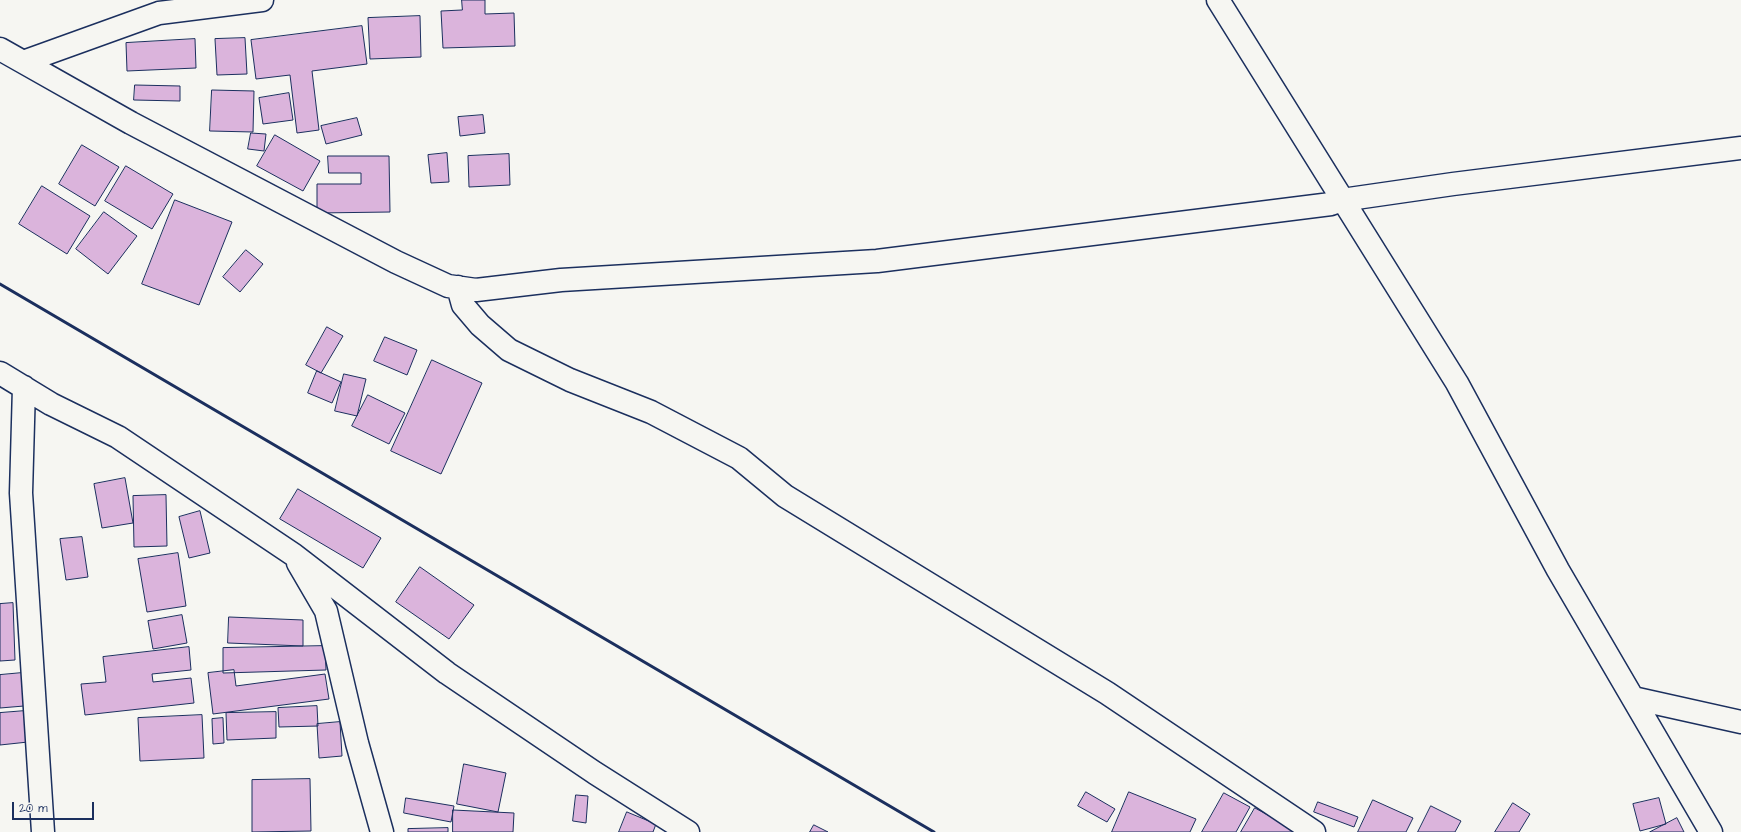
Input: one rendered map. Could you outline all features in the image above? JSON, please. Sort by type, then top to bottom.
[{"type":"street","points":[[23,62],[159,13],[262,0]]},
{"type":"street","points":[[1218,0],[1457,383],[1558,570],[1711,832]]},
{"type":"street","points":[[0,49],[131,124],[396,262],[448,286],[476,290],[561,280],[807,264],[877,261],[1331,204],[1342,200],[1453,184],[1741,148]]},
{"type":"street","points":[[458,287],[464,304],[480,325],[509,350],[570,380],[651,412],[739,458],[785,496],[1107,693],[1314,832]]},
{"type":"street","points":[[0,373],[51,404],[118,437],[294,555],[447,673],[588,769],[675,823]]},
{"type":"street","points":[[24,387],[22,493],[43,832]]},
{"type":"street","points":[[294,555],[326,611],[357,744],[382,832]]},
{"type":"street","points":[[1633,698],[1741,722]]},
{"type":"building","points":[[462,0],[485,0],[485,14],[514,13],[515,46],[443,48],[441,11],[462,10]]},
{"type":"building","points":[[420,16],[421,57],[370,59],[368,18]]},
{"type":"building","points":[[362,26],[367,64],[312,71],[319,130],[297,133],[290,75],[256,79],[251,40]]},
{"type":"building","points":[[245,38],[247,74],[217,75],[215,39]]},
{"type":"building","points":[[195,39],[196,68],[127,71],[126,43]]},
{"type":"building","points":[[135,85],[180,86],[180,101],[134,100]]},
{"type":"building","points":[[212,90],[254,91],[253,132],[210,131]]},
{"type":"building","points":[[289,93],[293,120],[263,124],[259,98]]},
{"type":"building","points":[[483,115],[485,133],[460,136],[458,117]]},
{"type":"building","points":[[357,118],[362,135],[326,144],[321,126]]},
{"type":"building","points":[[251,133],[266,134],[264,151],[248,149]]},
{"type":"building","points":[[275,135],[320,161],[303,191],[257,166]]},
{"type":"building","points":[[82,145],[119,167],[95,206],[59,184]]},
{"type":"building","points":[[447,153],[449,182],[431,183],[428,155]]},
{"type":"building","points":[[509,154],[510,185],[469,187],[468,156]]},
{"type":"building","points":[[328,156],[389,156],[390,212],[317,213],[317,184],[361,184],[361,173],[329,173]]},
{"type":"building","points":[[126,166],[173,194],[152,229],[105,201]]},
{"type":"building","points":[[42,186],[90,216],[67,254],[19,224]]},
{"type":"building","points":[[175,200],[232,222],[199,305],[142,284]]},
{"type":"building","points":[[104,212],[137,236],[108,274],[76,249]]},
{"type":"building","points":[[246,250],[263,264],[240,292],[223,277]]},
{"type":"building","points":[[327,327],[343,336],[321,373],[306,365]]},
{"type":"building","points":[[385,337],[417,350],[407,375],[374,361]]},
{"type":"building","points":[[432,360],[482,383],[441,474],[391,451]]},
{"type":"building","points":[[317,371],[341,382],[332,403],[308,393]]},
{"type":"building","points":[[344,374],[366,379],[357,416],[335,411]]},
{"type":"building","points":[[368,395],[405,413],[389,444],[352,426]]},
{"type":"building","points":[[125,478],[133,523],[102,528],[94,484]]},
{"type":"building","points":[[298,489],[381,538],[363,568],[280,519]]},
{"type":"building","points":[[166,495],[167,546],[134,547],[133,496]]},
{"type":"building","points":[[200,511],[210,553],[189,558],[179,517]]},
{"type":"building","points":[[82,537],[88,577],[66,580],[60,539]]},
{"type":"building","points":[[178,553],[186,606],[147,612],[138,559]]},
{"type":"building","points":[[420,567],[474,605],[449,639],[396,602]]},
{"type":"building","points":[[13,603],[15,660],[0,661],[0,604]]},
{"type":"building","points":[[182,615],[187,643],[153,649],[148,621]]},
{"type":"building","points":[[229,617],[303,620],[303,646],[228,643]]},
{"type":"building","points":[[325,646],[326,670],[223,673],[223,648]]},
{"type":"building","points":[[189,647],[191,670],[152,674],[153,682],[191,678],[194,703],[85,715],[81,684],[106,682],[103,657]]},
{"type":"building","points":[[234,670],[236,686],[325,674],[329,699],[213,714],[208,673]]},
{"type":"building","points":[[22,673],[24,706],[0,708],[0,675]]},
{"type":"building","points":[[317,706],[318,726],[279,727],[278,708]]},
{"type":"building","points":[[25,711],[28,742],[0,745],[0,713]]},
{"type":"building","points":[[276,712],[276,738],[227,740],[226,713]]},
{"type":"building","points":[[202,715],[204,758],[140,761],[138,718]]},
{"type":"building","points":[[223,718],[224,743],[213,744],[212,719]]},
{"type":"building","points":[[340,722],[342,756],[319,758],[317,724]]},
{"type":"building","points":[[464,764],[506,773],[498,812],[457,804]]},
{"type":"building","points":[[310,779],[311,831],[252,832],[252,780]]},
{"type":"building","points":[[1086,792],[1115,809],[1107,822],[1078,806]]},
{"type":"building","points":[[1129,792],[1196,819],[1190,832],[1112,832]]},
{"type":"building","points":[[1224,793],[1250,807],[1236,832],[1202,832]]},
{"type":"building","points":[[576,795],[588,796],[586,823],[573,821]]},
{"type":"building","points":[[406,798],[454,806],[451,822],[404,813]]},
{"type":"building","points":[[1659,798],[1666,824],[1640,831],[1633,804]]},
{"type":"building","points":[[1373,800],[1413,818],[1406,832],[1358,832]]},
{"type":"building","points":[[1318,802],[1358,817],[1354,827],[1314,812]]},
{"type":"building","points":[[1513,803],[1530,814],[1519,832],[1495,832]]},
{"type":"building","points":[[1431,806],[1461,821],[1455,832],[1418,832]]},
{"type":"building","points":[[1255,808],[1299,832],[1241,832]]},
{"type":"building","points":[[453,810],[514,813],[513,832],[453,832]]},
{"type":"building","points":[[627,812],[656,824],[653,832],[619,832]]},
{"type":"building","points":[[1677,818],[1684,832],[1650,832]]},
{"type":"building","points":[[814,825],[828,832],[810,832]]},
{"type":"building","points":[[448,828],[448,832],[408,832],[408,829]]},
{"type":"railway","points":[[0,284],[934,832]]}]
